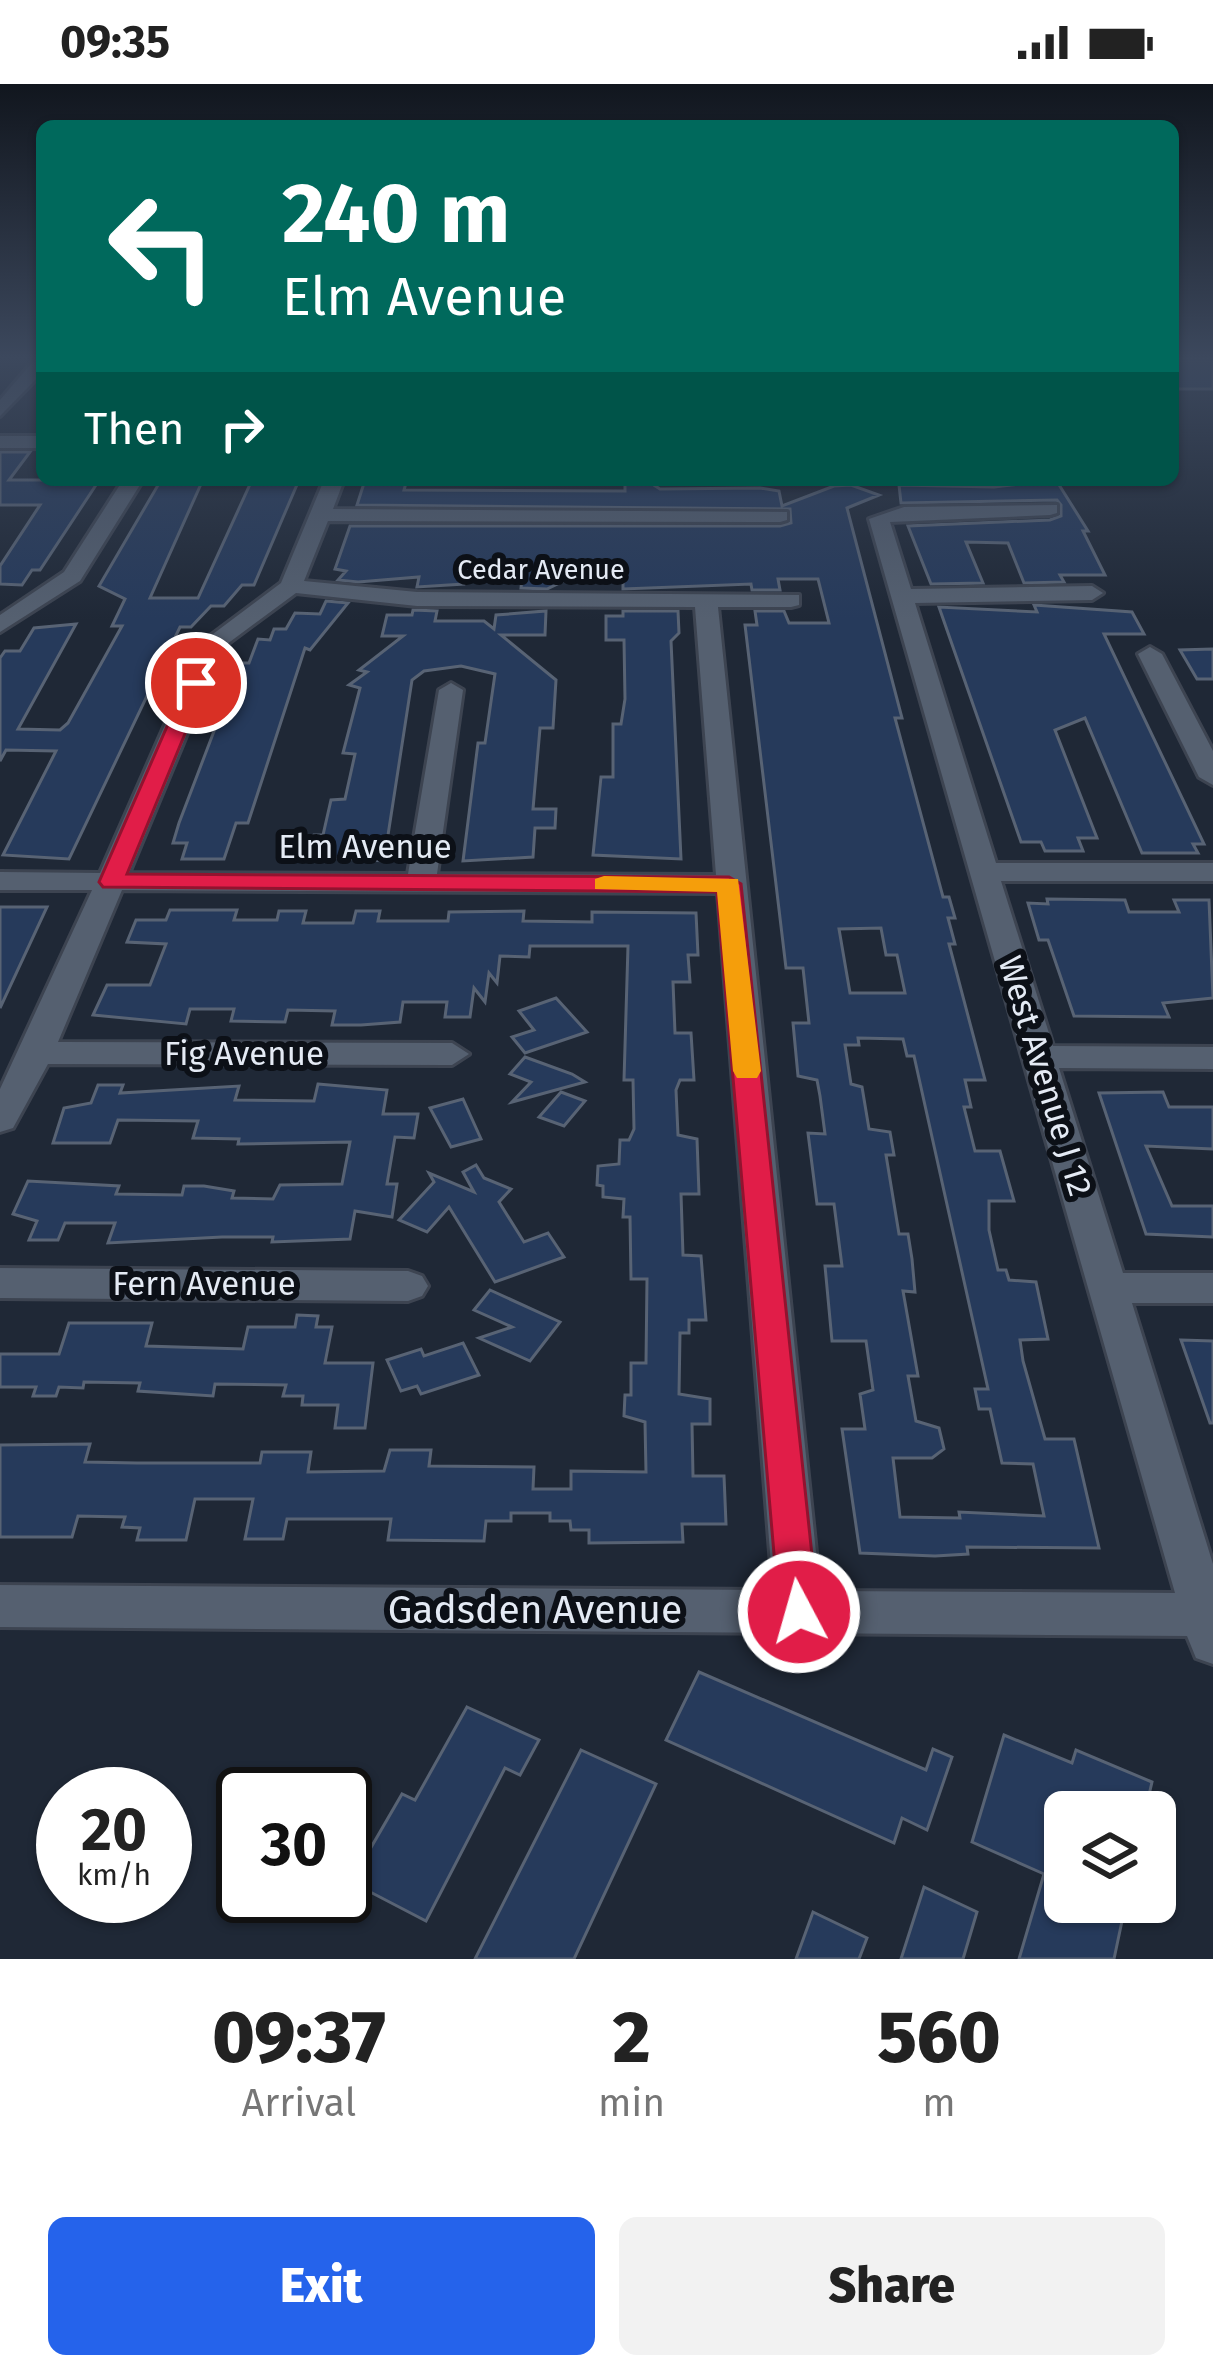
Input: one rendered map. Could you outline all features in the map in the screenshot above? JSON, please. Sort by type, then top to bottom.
[{"type":"street","points":[[0,626],[72,576],[129,486]]},
{"type":"street","points":[[0,1120],[37,1054],[213,643],[291,586],[332,486]]},
{"type":"street","name":"West Avenue J 12","points":[[1050,509],[887,514],[879,519],[1210,1624]]},
{"type":"street","points":[[322,514],[780,516]]},
{"type":"street","name":"Cedar Avenue","points":[[291,586],[417,599],[791,600]]},
{"type":"street","points":[[902,596],[1092,593]]},
{"type":"street","points":[[706,600],[799,1612]]},
{"type":"street","points":[[1150,654],[1213,777]]},
{"type":"street","points":[[421,883],[451,690]]},
{"type":"street","points":[[984,872],[1213,872]]},
{"type":"street","name":"Elm Avenue","points":[[0,881],[729,884]]},
{"type":"street","name":"Fig Avenue","points":[[37,1054],[452,1054]]},
{"type":"street","points":[[1039,1057],[1213,1058]]},
{"type":"street","name":"Fern Avenue","points":[[0,1283],[408,1286]]},
{"type":"street","points":[[1108,1288],[1213,1288]]},
{"type":"street","name":"Gadsden Avenue","points":[[0,1606],[799,1612],[1210,1624]]},
{"type":"building","points":[[0,452],[30,452],[9,480],[36,480],[36,486],[95,486],[40,570],[32,570],[22,585],[0,584],[0,566],[40,505],[0,505]]},
{"type":"building","points":[[157,486],[200,486],[150,598],[198,598],[249,486],[296,486],[254,585],[242,585],[224,606],[211,606],[191,627],[180,627],[69,859],[3,855],[56,751],[6,750],[0,761],[0,658],[5,651],[20,651],[34,628],[76,624],[18,729],[60,730],[122,626],[112,626],[125,599],[99,586]]},
{"type":"building","points":[[363,486],[405,486],[404,490],[760,488],[779,491],[782,506],[834,486],[854,486],[879,495],[847,508],[902,718],[895,718],[943,897],[949,897],[955,918],[948,918],[955,944],[949,944],[985,1080],[965,1080],[971,1107],[964,1107],[975,1151],[1000,1151],[1014,1201],[989,1201],[989,1230],[998,1270],[1006,1270],[1009,1280],[1036,1282],[1048,1339],[1020,1340],[1023,1361],[1045,1439],[1074,1439],[1099,1548],[967,1547],[968,1554],[935,1556],[860,1553],[842,1429],[865,1429],[860,1394],[873,1390],[866,1341],[832,1341],[825,1266],[842,1266],[834,1204],[817,1204],[808,1133],[825,1134],[817,1080],[798,1076],[793,1023],[809,1023],[803,968],[786,968],[745,625],[757,625],[755,611],[784,611],[789,623],[829,623],[818,579],[778,579],[780,590],[752,590],[751,584],[623,589],[623,578],[568,579],[547,589],[521,588],[522,578],[465,578],[464,584],[417,587],[419,577],[358,582],[338,580],[346,571],[335,569],[350,526],[780,526],[791,523],[790,509],[357,505]],"holes":[[[881,928],[886,955],[897,955],[905,993],[850,993],[839,929]],[[858,1038],[903,1039],[907,1056],[914,1056],[988,1389],[975,1389],[979,1409],[990,1409],[1002,1463],[1033,1464],[1044,1516],[959,1512],[960,1518],[900,1517],[893,1458],[932,1458],[944,1449],[939,1428],[916,1421],[908,1376],[918,1376],[903,1291],[915,1292],[908,1234],[899,1234],[886,1155],[894,1155],[890,1132],[869,1129],[862,1087],[851,1084],[845,1045],[859,1045]]]},
{"type":"building","points":[[899,486],[1060,486],[1088,531],[1083,531],[1105,575],[1060,575],[1064,582],[1024,583],[1008,543],[966,542],[983,583],[931,584],[908,526],[1050,520],[1061,516],[1061,505],[1057,500],[901,503]]},
{"type":"building","points":[[326,601],[348,603],[310,650],[305,648],[248,823],[236,823],[224,859],[182,859],[187,843],[173,843],[240,663],[249,663],[258,639],[270,640],[274,629],[286,629],[295,613],[320,614]]},
{"type":"building","points":[[1034,605],[1132,612],[1144,634],[1104,634],[1204,844],[1193,844],[1198,853],[1142,853],[1085,718],[1055,730],[1097,838],[1078,838],[1083,851],[1045,851],[1041,842],[1021,842],[939,607],[1037,612]]},
{"type":"building","points":[[413,610],[437,611],[435,621],[484,621],[494,629],[496,615],[546,611],[545,635],[501,635],[556,680],[553,728],[540,728],[533,809],[556,809],[555,828],[535,828],[533,857],[463,861],[478,743],[485,743],[495,674],[461,666],[424,671],[412,680],[384,861],[308,856],[314,835],[323,835],[331,800],[345,799],[355,754],[343,753],[360,688],[349,685],[367,672],[359,670],[403,636],[382,636],[387,615],[412,615]]},
{"type":"building","points":[[623,611],[678,611],[679,633],[671,641],[681,859],[593,855],[601,777],[613,777],[613,724],[621,724],[625,699],[624,640],[606,640],[606,616],[623,616]]},
{"type":"building","points":[[1213,649],[1213,679],[1197,679],[1180,650]]},
{"type":"building","points":[[1047,899],[1125,900],[1129,912],[1179,912],[1174,900],[1209,900],[1213,998],[1163,1003],[1169,1017],[1074,1016],[1048,940],[1039,940],[1028,903],[1048,904]]},
{"type":"building","points":[[0,907],[47,907],[0,1008]]},
{"type":"building","points":[[170,910],[237,910],[234,920],[277,920],[279,911],[306,911],[303,923],[353,923],[356,911],[380,911],[378,921],[448,921],[449,912],[524,911],[523,921],[592,922],[592,912],[696,913],[698,955],[688,955],[690,982],[673,982],[675,1033],[691,1033],[694,1080],[680,1080],[676,1090],[678,1135],[697,1139],[699,1194],[681,1194],[683,1255],[701,1256],[706,1320],[689,1320],[689,1333],[680,1333],[679,1394],[710,1399],[710,1424],[692,1424],[693,1476],[724,1476],[726,1524],[682,1524],[683,1542],[589,1543],[589,1530],[571,1530],[570,1521],[550,1521],[550,1513],[511,1513],[511,1521],[486,1521],[484,1541],[388,1540],[391,1519],[287,1519],[283,1539],[245,1539],[253,1499],[195,1499],[186,1540],[137,1540],[140,1528],[122,1527],[125,1517],[78,1516],[72,1537],[0,1537],[0,1445],[90,1444],[85,1462],[260,1463],[262,1452],[311,1452],[308,1472],[384,1471],[390,1450],[431,1450],[429,1466],[534,1467],[533,1489],[571,1489],[571,1471],[646,1472],[645,1422],[624,1416],[625,1395],[631,1395],[631,1363],[646,1363],[647,1279],[631,1279],[630,1217],[623,1217],[624,1199],[603,1197],[603,1186],[597,1185],[598,1166],[619,1164],[620,1140],[629,1140],[634,1129],[633,1080],[624,1080],[628,946],[530,946],[529,957],[500,956],[497,983],[489,973],[485,1002],[474,988],[470,1017],[445,1017],[447,1002],[403,1002],[400,1022],[361,1025],[332,1025],[335,1011],[288,1010],[285,1022],[231,1021],[234,1009],[190,1009],[186,1024],[93,1015],[107,985],[150,985],[166,944],[127,942],[136,920],[166,920]]},
{"type":"building","points":[[556,998],[587,1032],[525,1053],[512,1037],[534,1030],[519,1011]]},
{"type":"building","points":[[525,1057],[585,1082],[512,1102],[531,1082],[510,1074]]},
{"type":"building","points":[[318,1084],[387,1090],[383,1114],[418,1114],[414,1138],[395,1137],[387,1184],[397,1184],[392,1217],[355,1211],[350,1239],[272,1242],[273,1237],[222,1237],[108,1243],[115,1223],[65,1223],[58,1240],[29,1240],[37,1221],[13,1214],[28,1181],[119,1186],[116,1194],[182,1195],[184,1186],[204,1186],[234,1191],[232,1198],[273,1199],[280,1185],[342,1184],[350,1142],[238,1144],[239,1139],[193,1138],[198,1121],[118,1120],[110,1143],[53,1143],[64,1108],[91,1103],[98,1085],[123,1085],[120,1093],[239,1086],[235,1100],[314,1101]]},
{"type":"building","points":[[561,1092],[585,1101],[564,1126],[539,1117]]},
{"type":"building","points":[[1163,1092],[1169,1107],[1213,1107],[1213,1149],[1146,1146],[1172,1206],[1213,1206],[1213,1237],[1146,1234],[1099,1093]]},
{"type":"building","points":[[463,1099],[481,1139],[451,1147],[430,1108]]},
{"type":"building","points":[[476,1165],[484,1178],[511,1189],[499,1202],[524,1242],[548,1233],[564,1257],[495,1282],[449,1207],[427,1232],[399,1220],[434,1182],[429,1173],[474,1192],[463,1172]]},
{"type":"building","points":[[490,1290],[560,1322],[530,1361],[479,1338],[512,1327],[474,1310]]},
{"type":"building","points":[[297,1315],[318,1316],[316,1327],[332,1327],[325,1363],[373,1363],[365,1428],[335,1428],[338,1405],[302,1405],[303,1396],[283,1396],[286,1385],[215,1384],[213,1396],[138,1391],[140,1383],[84,1382],[83,1388],[59,1387],[56,1396],[33,1396],[36,1387],[0,1387],[0,1354],[59,1354],[69,1323],[152,1323],[146,1346],[243,1349],[248,1327],[295,1327]]},
{"type":"building","points":[[1181,1340],[1213,1341],[1213,1423],[1210,1423]]},
{"type":"building","points":[[463,1343],[479,1375],[421,1394],[417,1386],[401,1391],[387,1360],[421,1349],[424,1356]]},
{"type":"building","points":[[699,1672],[926,1770],[933,1749],[952,1757],[927,1830],[902,1818],[894,1843],[666,1740]]},
{"type":"building","points":[[467,1707],[539,1740],[520,1775],[505,1768],[426,1921],[372,1893],[372,1846],[402,1794],[415,1800]]},
{"type":"building","points":[[1004,1735],[1072,1763],[1076,1750],[1152,1782],[1150,1791],[1044,1791],[1044,1874],[972,1842]]},
{"type":"building","points":[[581,1750],[656,1784],[574,1959],[475,1959]]},
{"type":"building","points":[[1044,1874],[1044,1923],[1122,1923],[1114,1959],[1019,1959]]},
{"type":"building","points":[[924,1887],[977,1912],[963,1959],[901,1959]]},
{"type":"building","points":[[813,1912],[867,1938],[859,1959],[796,1959]]},
{"type":"slow traffic","points":[[604,884],[729,884],[747,1071]]},
{"type":"route","points":[[196,683],[111,882],[729,884],[799,1612]]}]
